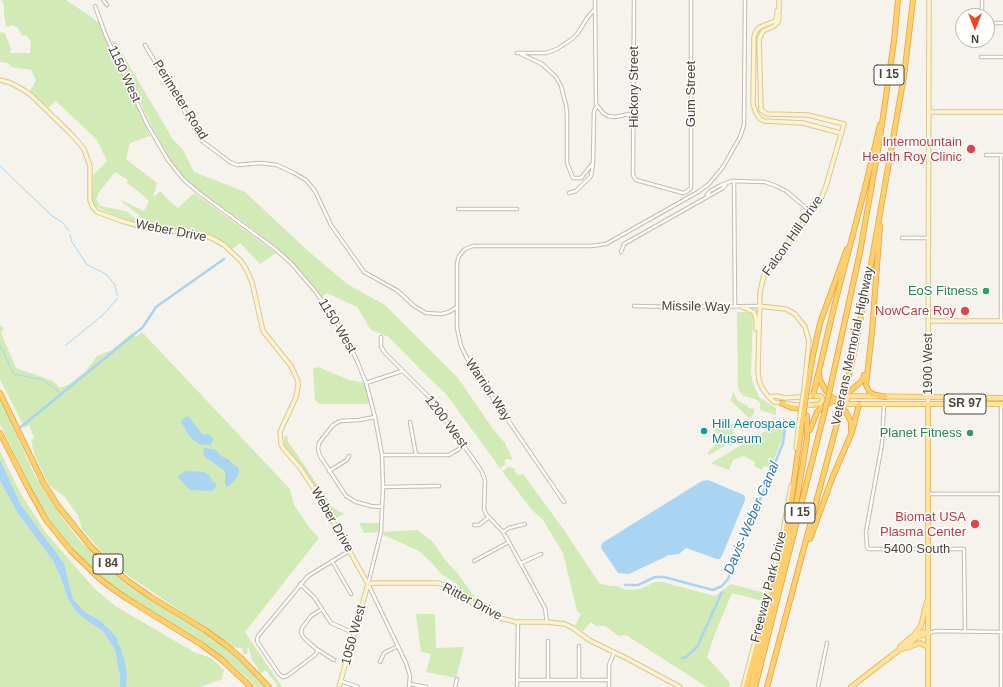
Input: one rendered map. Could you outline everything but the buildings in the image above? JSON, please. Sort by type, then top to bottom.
[{"type":"highway","name":"Veterans Memorial Highway","points":[[754,687],[824,414],[864,230],[879,144],[894,41],[898,0]]},
{"type":"highway","name":"Veterans Memorial Highway","points":[[767,687],[802,559],[845,391],[871,265],[904,76],[913,0]]},
{"type":"highway","points":[[813,396],[884,110]]},
{"type":"highway","points":[[881,208],[872,332],[866,380],[867,389],[872,394],[885,397]]},
{"type":"highway","points":[[744,687],[777,570],[789,516],[806,389],[820,323],[854,233]]},
{"type":"highway","points":[[807,438],[817,412],[854,388],[863,380],[867,368]]},
{"type":"highway","points":[[818,373],[826,391],[836,400],[848,416],[851,422],[851,435]]},
{"type":"highway","name":"I 84","points":[[0,393],[43,482],[58,506],[91,547],[128,581],[223,643],[240,657],[268,687]]},
{"type":"highway","points":[[751,687],[795,511],[807,438],[808,416],[797,408],[792,408],[781,403]]},
{"type":"highway","points":[[802,559],[833,476],[851,435],[859,404]]},
{"type":"highway","name":"I 84","points":[[0,433],[46,520],[70,550],[100,579],[113,589],[207,648],[221,658],[251,687]]},
{"type":"main road","name":"Falcon Hill Drive","points":[[758,348],[759,306],[761,283],[764,275],[776,257],[820,201],[826,186],[844,122],[805,115],[767,114],[761,110],[759,37],[764,30],[774,26],[778,22],[778,0]]},
{"type":"main road","points":[[778,0],[776,19],[772,23],[759,28],[754,37],[753,104],[755,111],[759,118],[764,121],[801,123],[840,133]]},
{"type":"main road","name":"1900 West","points":[[928,687],[929,0]]},
{"type":"main road","name":"Weber Drive","points":[[0,80],[11,83],[27,92],[59,122],[84,149],[90,166],[90,200],[92,206],[97,212],[146,228],[192,233],[212,238],[224,245],[241,261],[252,282],[263,331],[291,366],[298,381],[296,397],[280,432],[281,444],[308,480],[350,550],[368,584]]},
{"type":"main road","points":[[929,112],[1003,112]]},
{"type":"main road","points":[[759,306],[786,309],[795,314],[808,332],[809,341],[806,389]]},
{"type":"main road","points":[[742,307],[754,312],[756,319],[759,380],[765,393],[769,397]]},
{"type":"main road","points":[[929,321],[1002,321]]},
{"type":"main road","name":"SR 97","points":[[769,397],[777,396],[785,398],[821,396],[823,400]]},
{"type":"main road","name":"SR 97","points":[[846,401],[849,396],[1003,398]]},
{"type":"main road","name":"SR 97","points":[[769,397],[774,402],[812,405],[820,404],[823,400],[846,401],[848,404],[1002,404]]},
{"type":"main road","name":"Ritter Drive","points":[[368,584],[375,582],[438,583],[453,588],[478,607],[500,618],[518,622],[547,622],[570,626],[589,640],[680,687]]},
{"type":"main road","name":"1050 West","points":[[339,687],[368,584]]},
{"type":"main road","points":[[911,638],[921,626],[928,592]]},
{"type":"main road","points":[[900,649],[900,647],[911,638],[922,632],[928,633]]},
{"type":"main road","points":[[851,687],[900,649],[928,633]]},
{"type":"main road","points":[[900,649],[915,644],[928,647]]},
{"type":"street","points":[[103,0],[107,5]]},
{"type":"street","points":[[569,193],[576,191],[591,176],[593,163],[594,111],[597,106],[596,0]]},
{"type":"street","name":"Hickory Street","points":[[633,175],[634,0]]},
{"type":"street","name":"Gum Street","points":[[633,175],[636,180],[683,193],[691,188],[691,0]]},
{"type":"street","name":"Warrior Way","points":[[564,502],[465,355],[459,338],[457,307],[459,256],[463,250],[473,246],[591,246],[606,244],[698,192],[712,181],[725,164],[740,137],[744,125],[745,0]]},
{"type":"street","name":"1150 West","points":[[95,6],[106,36],[147,124],[168,160],[183,178],[198,192],[274,248],[291,263],[315,291],[333,316],[349,344],[366,383],[375,417],[382,455],[383,487],[381,532],[368,584]]},
{"type":"street","points":[[517,54],[546,53],[564,45],[578,33],[587,18],[596,9]]},
{"type":"street","name":"Perimeter Road","points":[[145,45],[202,140],[230,162],[237,165],[262,163],[278,165],[306,180],[315,191],[331,225],[364,272],[398,291],[414,306],[426,313],[441,314],[449,312],[457,307]]},
{"type":"street","points":[[521,54],[542,64],[556,78],[561,86],[567,114],[567,163],[573,178],[581,178],[593,163]]},
{"type":"street","points":[[981,57],[1003,57]]},
{"type":"street","points":[[597,106],[608,116],[615,117],[629,114],[634,118]]},
{"type":"street","points":[[986,155],[1002,155],[1002,321]]},
{"type":"street","points":[[621,252],[625,243],[706,196],[712,190],[734,181],[761,181],[776,186],[786,191],[812,212]]},
{"type":"street","points":[[734,181],[735,307]]},
{"type":"street","points":[[458,209],[517,209]]},
{"type":"street","points":[[902,238],[929,238]]},
{"type":"street","name":"Missile Way","points":[[634,306],[759,306]]},
{"type":"street","name":"1200 West","points":[[381,337],[382,347],[385,354],[430,398],[483,474],[485,480],[484,509],[488,517]]},
{"type":"street","points":[[366,383],[402,371]]},
{"type":"street","name":"5400 South","points":[[884,404],[884,421],[880,459],[866,532],[867,547],[869,549],[964,549],[965,632]]},
{"type":"street","points":[[1001,687],[1002,404]]},
{"type":"street","points":[[375,417],[340,421],[333,425],[319,443],[318,449],[320,456],[346,496],[356,502],[371,506],[382,506]]},
{"type":"street","points":[[410,422],[416,455]]},
{"type":"street","points":[[382,455],[449,455],[464,446]]},
{"type":"street","points":[[329,471],[347,460],[349,456]]},
{"type":"street","points":[[383,487],[439,486]]},
{"type":"street","points":[[928,494],[1001,494]]},
{"type":"street","points":[[474,525],[479,525],[488,517],[503,532],[545,608],[547,622]]},
{"type":"street","points":[[503,532],[509,528],[525,524]]},
{"type":"street","points":[[474,561],[509,542]]},
{"type":"street","points":[[318,650],[315,655],[287,676],[283,677],[279,674],[258,644],[257,640],[258,636],[300,584],[310,574],[350,550]]},
{"type":"street","points":[[521,563],[541,554]]},
{"type":"street","points":[[332,561],[351,594]]},
{"type":"street","points":[[300,584],[314,597],[331,623],[354,633]]},
{"type":"street","points":[[368,584],[409,670],[409,685],[426,687]]},
{"type":"street","points":[[322,609],[311,616],[302,628],[302,637],[318,650],[334,660]]},
{"type":"street","points":[[517,687],[518,622]]},
{"type":"street","points":[[928,633],[936,631],[1002,632]]},
{"type":"street","points":[[548,641],[548,680]]},
{"type":"street","points":[[818,687],[827,642]]},
{"type":"street","points":[[380,662],[384,653],[398,646]]},
{"type":"street","points":[[579,646],[579,680]]},
{"type":"street","points":[[609,687],[609,665],[614,653]]},
{"type":"street","points":[[455,687],[457,679]]},
{"type":"street","points":[[518,680],[609,680]]},
{"type":"street","points":[[341,681],[358,687]]},
{"type":"green space","points":[[1,0],[66,0],[99,23],[150,136],[130,143],[126,159],[157,183],[153,197],[161,191],[166,198],[178,208],[194,193],[276,253],[260,264],[240,243],[233,249],[213,237],[201,233],[156,228],[123,203],[121,200],[144,211],[149,201],[127,183],[128,180],[115,172],[100,191],[96,199],[100,206],[126,211],[145,226],[106,212],[94,205],[91,197],[94,174],[107,161],[97,140],[56,101],[48,108],[30,91],[36,80],[31,70],[11,67],[8,63],[0,62],[0,33],[5,33],[11,49],[10,53],[30,53],[31,42],[26,35],[22,36],[18,28],[12,25],[8,27],[6,26],[4,5]]},
{"type":"green space","points":[[112,41],[115,41],[172,138],[183,150],[194,172],[245,192],[307,250],[347,284],[385,305],[458,378],[493,429],[505,443],[513,460],[507,459],[504,461],[506,464],[500,468],[446,394],[389,337],[371,330],[357,307],[327,293],[322,297],[283,253],[249,226],[200,192],[185,178],[170,159],[151,125]]},
{"type":"green space","points":[[750,312],[753,315],[751,374],[753,384],[760,398],[776,408],[776,415],[760,410],[760,403],[757,400],[744,396],[738,388],[737,313]]},
{"type":"green space","points":[[0,325],[4,328],[1,333],[16,368],[53,381],[60,388],[68,385],[86,371],[97,356],[112,350],[132,333],[136,337],[142,332],[290,489],[294,505],[309,527],[319,538],[245,632],[282,687],[277,687],[276,683],[265,670],[261,674],[259,672],[252,660],[249,648],[247,647],[248,653],[244,654],[242,648],[232,647],[130,577],[106,557],[82,529],[78,516],[65,497],[49,485],[35,456],[31,441],[34,438],[29,425],[25,428],[0,380]]},
{"type":"green space","points":[[318,367],[349,380],[364,383],[370,404],[320,404],[315,400],[313,369]]},
{"type":"green space","points":[[733,391],[738,401],[748,406],[748,408],[755,409],[750,419],[730,400]]},
{"type":"green space","points":[[0,398],[34,474],[57,510],[79,540],[127,584],[223,646],[248,668],[266,687],[257,687],[234,666],[200,641],[128,598],[101,577],[72,548],[49,519],[29,484],[0,424]]},
{"type":"green space","points":[[722,422],[733,424],[734,444],[730,446],[728,444],[709,455],[707,453],[722,438],[714,430]]},
{"type":"green space","points":[[781,422],[784,429],[782,439],[764,485],[762,484],[769,467],[764,466],[762,470],[754,466],[755,462],[744,456],[733,460],[729,470],[711,463]]},
{"type":"green space","points":[[287,435],[288,442],[332,507],[344,514],[335,519],[302,468],[286,449],[284,437]]},
{"type":"green space","points":[[0,451],[21,494],[46,533],[94,588],[115,606],[194,652],[211,658],[224,670],[222,679],[200,687],[126,687],[127,675],[116,636],[101,621],[85,612],[73,599],[64,563],[21,505],[0,459]]},
{"type":"green space","points":[[509,467],[515,469],[515,472],[518,475],[523,474],[564,530],[599,583],[609,586],[617,586],[626,590],[640,589],[655,582],[662,582],[715,596],[731,584],[765,593],[763,601],[732,593],[716,631],[707,657],[730,683],[729,687],[707,687],[626,635],[619,636],[605,626],[596,626],[591,622],[583,631],[575,626],[581,614],[577,611],[563,553],[543,520],[532,510],[502,471]]},
{"type":"green space","points":[[0,481],[17,512],[53,561],[67,597],[76,612],[102,630],[115,650],[120,677],[120,687],[0,687]]},
{"type":"green space","points":[[359,523],[379,523],[379,532],[364,533]]},
{"type":"green space","points":[[417,530],[432,541],[476,599],[502,616],[476,605],[459,589],[457,584],[440,573],[419,551],[384,535],[383,532]]},
{"type":"green space","points":[[416,614],[435,614],[436,648],[464,647],[456,678],[426,672],[431,654],[421,652]]},
{"type":"water","points":[[187,416],[202,434],[210,435],[213,439],[210,445],[199,444],[191,438],[181,422]]},
{"type":"water","points":[[203,449],[216,450],[221,456],[228,459],[239,469],[239,474],[229,486],[227,487],[225,485],[225,471],[204,456]]},
{"type":"water","points":[[0,459],[21,505],[64,563],[73,599],[85,612],[101,621],[116,636],[125,662],[127,675],[126,687],[120,687],[120,677],[115,650],[102,630],[76,612],[67,597],[53,561],[17,512],[0,481]]},
{"type":"water","points":[[187,471],[204,472],[210,476],[217,486],[212,491],[190,490],[178,477],[180,474]]},
{"type":"water","points":[[708,480],[744,495],[745,497],[720,559],[686,548],[679,554],[669,555],[629,574],[618,573],[601,548],[602,543],[702,481]]},
{"type":"waterway","points":[[0,166],[52,216],[62,222],[69,231]]},
{"type":"waterway","points":[[70,235],[72,242],[87,265],[107,275],[115,285],[117,295]]},
{"type":"waterway","points":[[21,427],[143,327],[156,307],[224,259]]},
{"type":"waterway","points":[[66,345],[103,315],[118,298]]},
{"type":"waterway","points":[[0,345],[11,368]]},
{"type":"waterway","points":[[12,370],[14,374],[43,380],[62,394]]},
{"type":"waterway","name":"Davis-Weber Canal","points":[[625,585],[638,585],[655,577],[664,577],[713,590],[722,586],[728,579],[783,443],[786,421]]},
{"type":"waterway","points":[[682,658],[686,657],[697,647],[722,592]]},
{"type":"place","name":"Intermountain Health Roy Clinic","points":[[971,149]]},
{"type":"place","name":"EoS Fitness","points":[[986,291]]},
{"type":"place","name":"NowCare Roy","points":[[965,311]]},
{"type":"place","name":"Hill Aerospace Museum","points":[[704,431]]},
{"type":"place","name":"Planet Fitness","points":[[970,433]]},
{"type":"place","name":"Biomat USA Plasma Center","points":[[975,524]]}]
